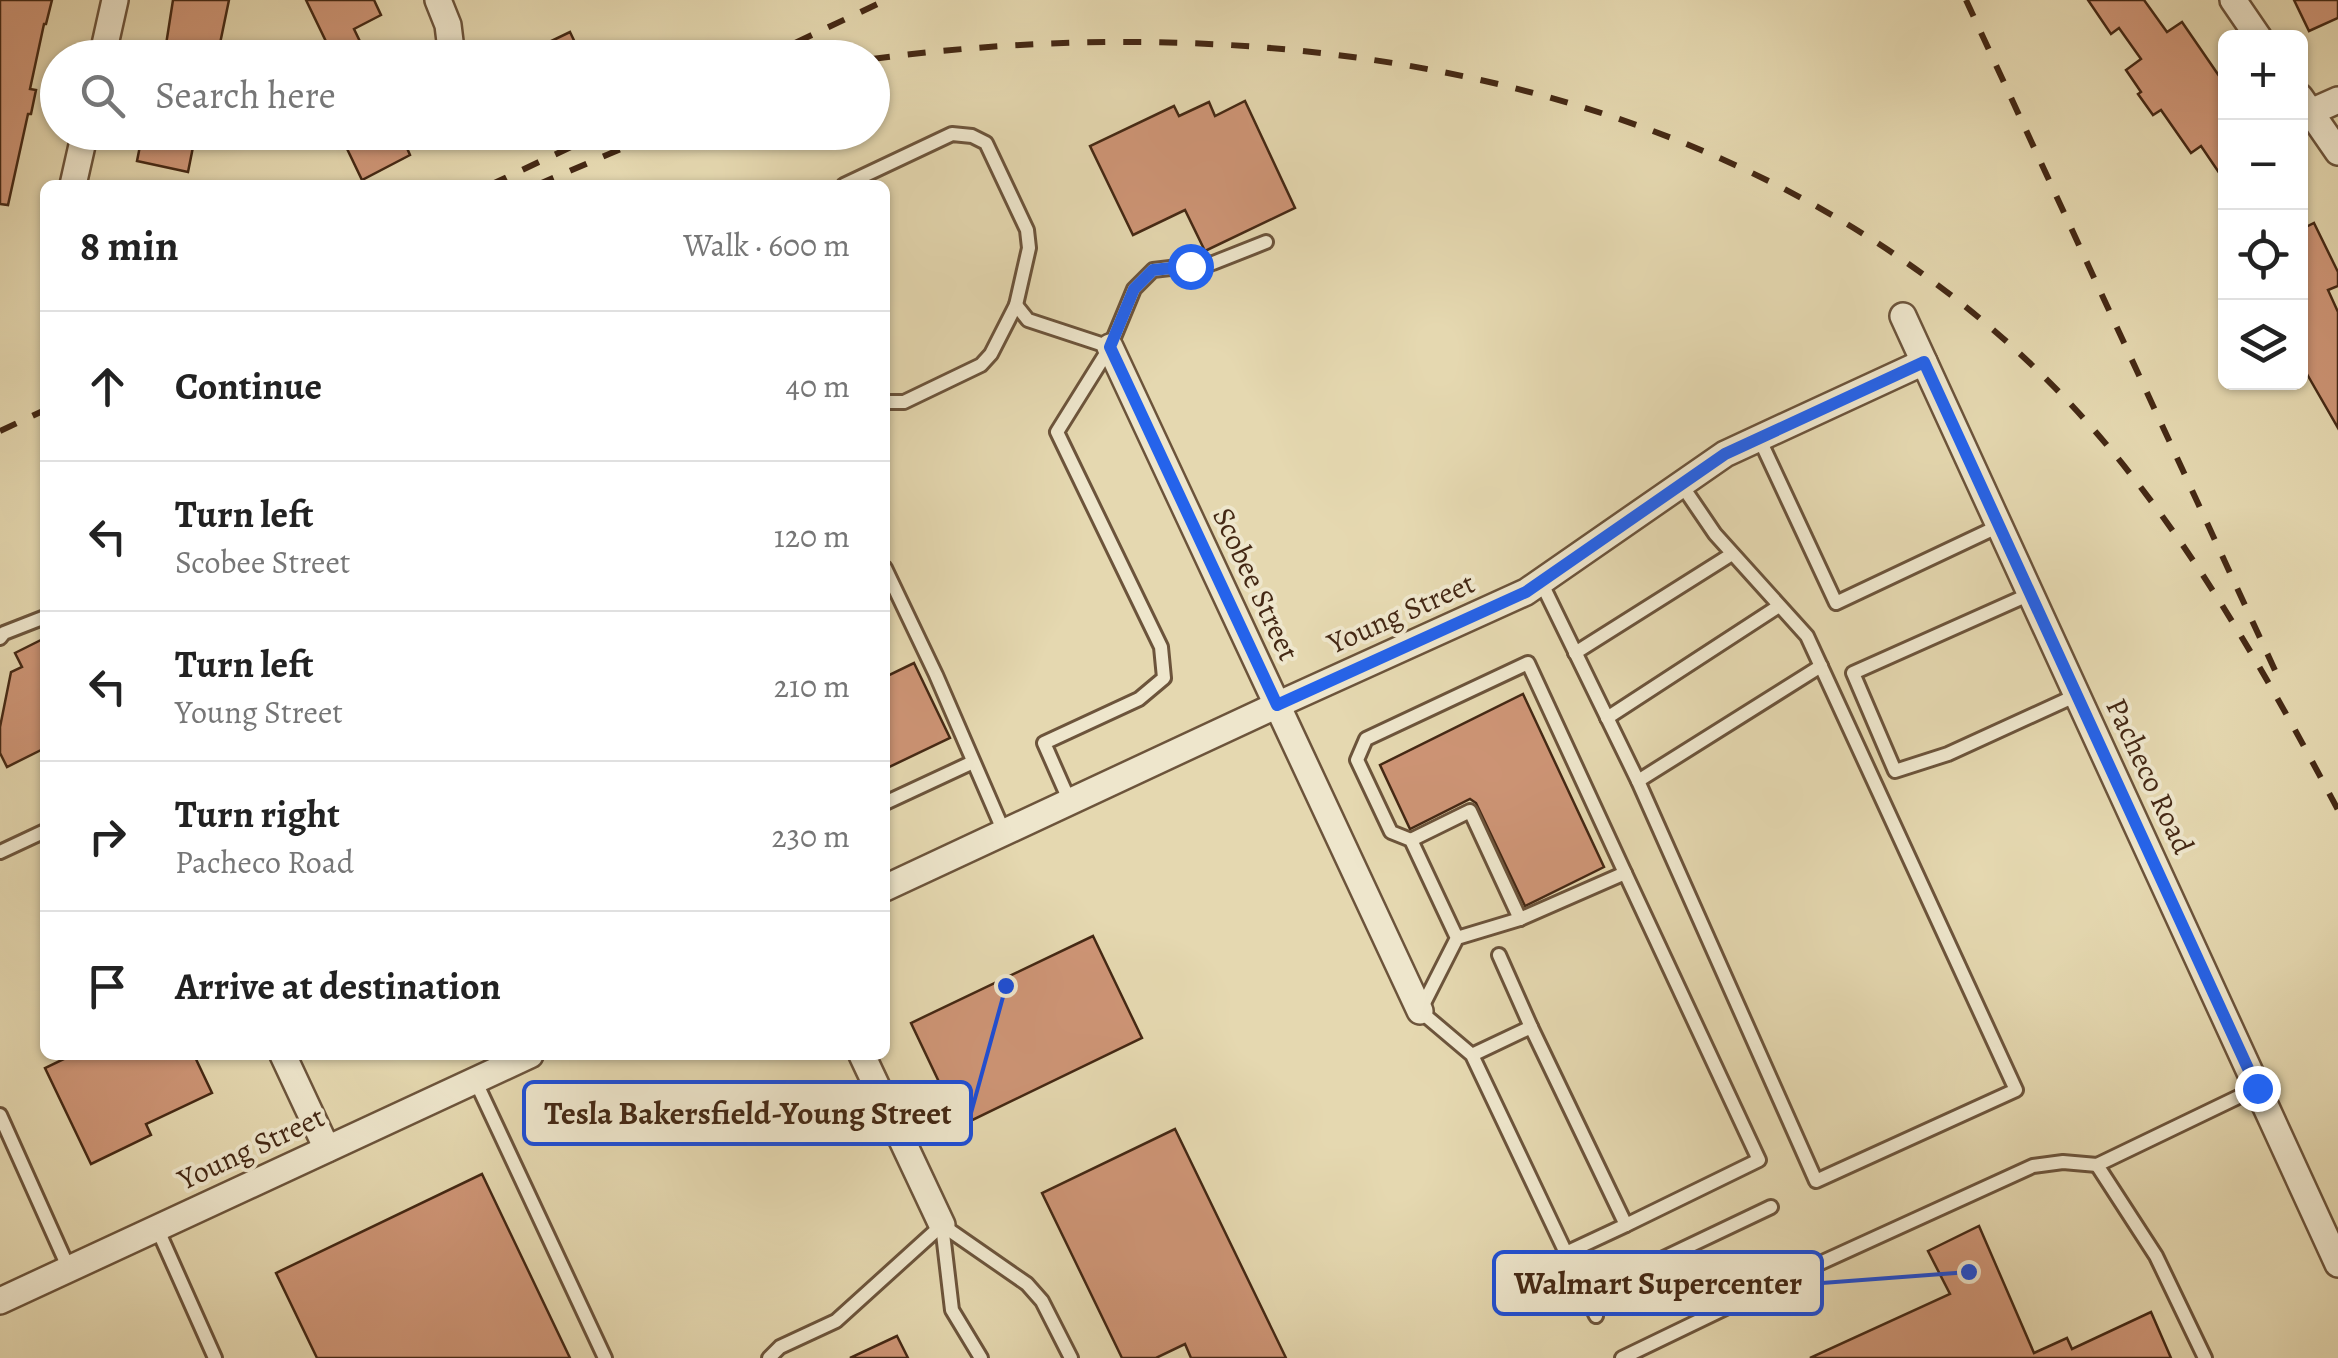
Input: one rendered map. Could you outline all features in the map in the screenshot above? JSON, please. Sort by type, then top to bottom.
[{"type":"street","points":[[106,40],[115,0]]},
{"type":"street","points":[[438,0],[450,40]]},
{"type":"street","points":[[2233,0],[2254,30]]},
{"type":"street","points":[[2308,105],[2338,100]]},
{"type":"street","points":[[2308,108],[2338,152]]},
{"type":"street","points":[[74,180],[81,150]]},
{"type":"street","name":"Pacheco Road","points":[[1903,316],[2338,1264]]},
{"type":"street","name":"Scobee Street","points":[[1110,347],[1420,1011]]},
{"type":"street","name":"Young Street","points":[[890,886],[1526,592],[1725,454],[1924,362]]},
{"type":"street","points":[[285,1060],[327,1149]]},
{"type":"street","name":"Young Street","points":[[0,1301],[519,1060]]},
{"type":"street","points":[[864,1060],[942,1225]]},
{"type":"lane","points":[[855,180],[952,134],[972,136],[986,143],[1027,230],[1028,248],[1016,306],[992,354],[980,365],[904,402],[890,402]]},
{"type":"lane","points":[[1070,802],[1044,743],[1140,699],[1164,678],[1160,647],[1056,432],[1110,347],[1134,289],[1153,270],[1214,263],[1266,242]]},
{"type":"lane","points":[[1016,306],[1028,320],[1110,347]]},
{"type":"lane","points":[[1759,438],[1836,603],[1999,526]]},
{"type":"lane","points":[[1541,582],[1638,781],[1816,1181],[2016,1090],[1807,636],[1715,534],[1681,484]]},
{"type":"lane","points":[[1575,652],[1732,554]]},
{"type":"lane","points":[[890,578],[1004,832]]},
{"type":"lane","points":[[2030,594],[1853,674],[1895,771],[1948,754],[2077,695]]},
{"type":"lane","points":[[1607,718],[1779,606]]},
{"type":"lane","points":[[0,638],[40,620]]},
{"type":"lane","points":[[1457,938],[1411,840],[1390,832],[1357,760],[1366,740],[1528,663],[1758,1160],[1566,1253]]},
{"type":"lane","points":[[1638,781],[1822,666]]},
{"type":"lane","points":[[890,800],[973,762]]},
{"type":"lane","points":[[1411,840],[1470,811],[1520,920]]},
{"type":"lane","points":[[0,852],[40,832]]},
{"type":"lane","points":[[1596,1316],[1472,1056],[1420,1011],[1457,938],[1520,920],[1625,873]]},
{"type":"lane","points":[[1499,955],[1626,1225]]},
{"type":"lane","points":[[1472,1056],[1531,1026]]},
{"type":"lane","points":[[475,1080],[605,1358]]},
{"type":"lane","points":[[1622,1358],[2033,1166],[2064,1162],[2097,1166],[2257,1088]]},
{"type":"lane","points":[[0,1115],[69,1269]]},
{"type":"lane","points":[[2097,1166],[2156,1256],[2205,1358]]},
{"type":"lane","points":[[1586,1296],[1771,1208]]},
{"type":"lane","points":[[770,1358],[780,1347],[836,1321],[942,1225]]},
{"type":"lane","points":[[942,1225],[952,1310],[981,1358]]},
{"type":"lane","points":[[942,1225],[1027,1284],[1042,1302],[1071,1358]]},
{"type":"lane","points":[[158,1228],[215,1358]]},
{"type":"building","points":[[0,0],[52,0],[30,89],[36,90],[31,114],[8,205],[0,204]]},
{"type":"building","points":[[173,0],[229,0],[221,40],[167,40]]},
{"type":"building","points":[[306,0],[374,0],[381,15],[354,29],[359,40],[325,40]]},
{"type":"building","points":[[2088,0],[2144,0],[2167,32],[2182,22],[2218,74],[2218,171],[2201,146],[2191,153],[2161,110],[2153,115],[2126,70],[2141,59],[2119,28],[2111,34]]},
{"type":"building","points":[[2294,0],[2338,0],[2338,18],[2309,31]]},
{"type":"building","points":[[570,32],[574,40],[553,40]]},
{"type":"building","points":[[1245,101],[1295,208],[1205,251],[1185,210],[1133,235],[1090,146],[1174,106],[1179,116],[1209,102],[1215,116]]},
{"type":"building","points":[[139,150],[192,150],[188,172],[137,161]]},
{"type":"building","points":[[348,150],[408,150],[410,155],[362,180]]},
{"type":"building","points":[[2314,223],[2338,272],[2338,286],[2328,290],[2338,312],[2338,428],[2308,376],[2308,226]]},
{"type":"building","points":[[40,640],[40,750],[7,767],[0,753],[0,727],[11,672],[22,667],[15,653]]},
{"type":"building","points":[[914,663],[950,738],[890,767],[890,675]]},
{"type":"building","points":[[1523,694],[1604,867],[1525,906],[1476,803],[1470,799],[1410,829],[1380,765]]},
{"type":"building","points":[[1093,936],[1142,1038],[960,1126],[911,1023]]},
{"type":"building","points":[[62,1060],[196,1060],[212,1093],[146,1124],[151,1135],[91,1164],[45,1068]]},
{"type":"building","points":[[1175,1129],[1286,1358],[1191,1358],[1185,1344],[1156,1358],[1122,1358],[1042,1193]]},
{"type":"building","points":[[482,1174],[570,1358],[317,1358],[276,1273]]},
{"type":"building","points":[[1979,1226],[2034,1353],[2067,1338],[2072,1349],[2151,1312],[2171,1358],[1810,1358],[1950,1294],[1928,1251]]},
{"type":"building","points":[[897,1336],[908,1358],[850,1358]]},
{"type":"railway","points":[[801,40],[886,0]]},
{"type":"railway","points":[[1966,0],[2279,679]]},
{"type":"railway","points":[[890,57],[1039,44],[1207,44],[1374,60],[1536,94],[1692,146],[1839,219],[1973,313],[2094,430],[2164,518],[2227,613],[2338,810]]},
{"type":"railway","points":[[501,180],[565,150]]},
{"type":"railway","points":[[549,180],[618,150]]},
{"type":"railway","points":[[0,431],[40,412]]},
{"type":"place","name":"Tesla Bakersfield-Young Street","points":[[1006,986]]},
{"type":"place","name":"Walmart Supercenter","points":[[1969,1272]]},
{"type":"route","points":[[1190,266],[1153,270],[1134,289],[1110,347],[1277,705],[1526,592],[1725,454],[1924,362],[2257,1088]]}]
